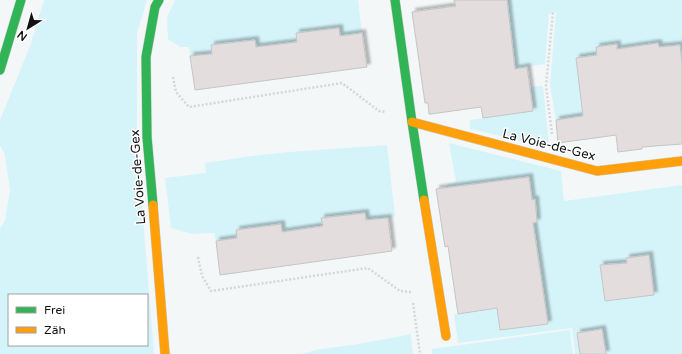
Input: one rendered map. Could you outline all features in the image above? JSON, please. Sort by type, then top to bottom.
[{"type":"street","points":[[0,70],[21,0]]},
{"type":"street","name":"La Voie-de-Gex","points":[[159,0],[156,7],[146,57],[147,137],[165,354]]},
{"type":"street","points":[[395,0],[412,122],[446,336]]},
{"type":"street","name":"La Voie-de-Gex","points":[[412,122],[596,171],[682,161]]},
{"type":"path","points":[[553,12],[546,86],[555,160]]},
{"type":"path","points":[[172,73],[176,92],[189,107],[342,83],[379,111],[388,112]]},
{"type":"path","points":[[198,257],[202,276],[211,292],[368,268],[400,291],[412,292]]},
{"type":"shaded area","points":[[44,0],[147,0],[137,33],[137,142],[154,354],[0,354],[0,229],[5,220],[10,191],[5,155],[0,145],[0,120],[30,46]]},
{"type":"shaded area","points":[[175,0],[358,0],[362,33],[340,36],[339,28],[296,33],[297,42],[256,47],[255,40],[211,45],[212,54],[190,56],[189,47],[180,47],[168,39],[167,18]]},
{"type":"shaded area","points":[[503,0],[682,0],[682,107],[598,119],[601,138],[583,140],[579,117],[556,120],[550,86],[556,12],[549,14],[545,64],[512,69]]},
{"type":"shaded area","points":[[543,86],[549,143],[547,147],[470,129],[470,120],[521,113],[529,87]]},
{"type":"shaded area","points":[[449,143],[561,171],[564,201],[682,185],[682,354],[575,354],[572,328],[458,343],[454,314],[478,311],[497,252],[537,245],[533,223],[537,222],[534,199],[480,207],[450,197],[447,184],[456,182]]},
{"type":"shaded area","points":[[387,145],[395,216],[366,220],[365,213],[321,218],[323,226],[282,232],[280,224],[237,230],[237,238],[216,241],[214,233],[192,234],[171,228],[165,178],[206,173],[205,163],[252,156]]},
{"type":"shaded area","points":[[570,330],[573,354],[432,354],[432,349]]},
{"type":"shaded area","points":[[411,334],[413,354],[301,354],[321,349],[359,344]]},
{"type":"building","points":[[454,0],[507,0],[515,69],[527,67],[533,111],[483,118],[481,107],[429,114],[428,103],[425,103],[412,12],[456,6]]},
{"type":"building","points":[[339,28],[340,36],[362,33],[367,67],[195,90],[190,56],[212,54],[211,45],[255,40],[256,47],[297,42],[296,33]]},
{"type":"building","points":[[658,43],[659,47],[680,45],[682,63],[682,144],[642,147],[642,149],[618,152],[616,135],[558,143],[556,120],[583,116],[576,58],[597,55],[596,47],[617,44],[617,49]]},
{"type":"building","points":[[529,177],[532,200],[535,199],[537,222],[533,223],[548,324],[500,330],[497,308],[458,314],[448,246],[445,247],[436,189]]},
{"type":"building","points":[[365,213],[366,220],[388,218],[392,251],[220,275],[216,241],[237,238],[236,230],[281,224],[282,232],[323,226],[321,218]]},
{"type":"building","points":[[649,255],[654,295],[605,301],[600,265],[627,263],[626,258]]},
{"type":"building","points":[[602,329],[606,354],[580,354],[577,333]]},
{"type":"traffic: fast","points":[[0,70],[21,0]]},
{"type":"traffic: fast","points":[[153,205],[147,137],[146,57],[155,7],[159,0]]},
{"type":"traffic: fast","points":[[395,0],[424,200]]},
{"type":"traffic: slow","points":[[412,122],[597,171],[682,161]]},
{"type":"traffic: slow","points":[[424,200],[446,336]]},
{"type":"traffic: slow","points":[[153,205],[165,354]]}]
